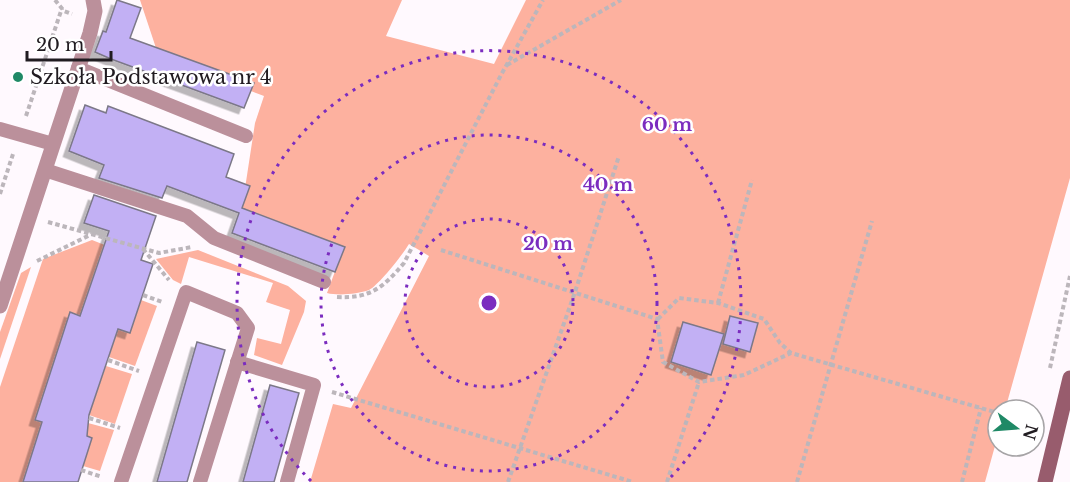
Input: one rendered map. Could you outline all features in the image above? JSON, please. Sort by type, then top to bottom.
[{"type":"street","points":[[1,299],[78,68],[94,11],[93,0]]},
{"type":"street","points":[[1045,482],[1070,378]]},
{"type":"lane","points":[[78,68],[246,136]]},
{"type":"lane","points":[[0,129],[53,144]]},
{"type":"lane","points":[[45,170],[187,216],[214,238],[324,282]]},
{"type":"lane","points":[[121,482],[186,292],[237,313],[248,328],[200,482]]},
{"type":"lane","points":[[237,362],[314,387],[287,482]]},
{"type":"path","points":[[330,297],[356,298],[386,285],[404,263],[506,65],[543,0]]},
{"type":"path","points":[[506,65],[621,0]]},
{"type":"path","points":[[0,194],[62,8]]},
{"type":"path","points":[[508,482],[575,292],[619,156]]},
{"type":"path","points":[[718,303],[752,180]]},
{"type":"path","points":[[30,216],[159,253],[198,247]]},
{"type":"path","points":[[797,482],[872,221]]},
{"type":"path","points":[[9,279],[49,253],[92,234]]},
{"type":"path","points":[[441,250],[657,319]]},
{"type":"path","points":[[1047,378],[1070,276]]},
{"type":"path","points":[[143,295],[164,302]]},
{"type":"path","points":[[657,319],[679,298],[718,303],[764,319],[780,343],[791,353],[986,409]]},
{"type":"path","points":[[657,319],[663,362],[699,382],[744,375],[791,353]]},
{"type":"path","points":[[108,360],[140,371]]},
{"type":"path","points":[[667,482],[699,382]]},
{"type":"path","points":[[314,387],[633,482]]},
{"type":"path","points":[[962,482],[981,408]]},
{"type":"path","points":[[89,418],[120,428]]},
{"type":"path","points":[[81,470],[103,477]]},
{"type":"shaded area","points":[[140,0],[402,0],[386,36],[494,64],[526,0],[1070,0],[1070,178],[1008,398],[986,398],[986,458],[992,458],[985,482],[310,482],[333,404],[351,408],[429,256],[409,244],[384,276],[369,290],[348,294],[327,293],[344,247],[242,208],[255,123],[264,96],[251,91],[254,83],[156,48]]},
{"type":"shaded area","points":[[92,240],[148,262],[103,247],[80,316],[70,313],[35,419],[42,422],[23,482],[0,482],[0,387],[43,259]]},
{"type":"shaded area","points":[[198,250],[288,286],[306,301],[304,312],[282,365],[254,355],[257,338],[281,344],[290,310],[266,302],[273,283],[189,257],[181,284],[173,280],[156,259]]},
{"type":"shaded area","points":[[31,267],[0,359],[0,332],[21,273]]},
{"type":"shaded area","points":[[141,300],[157,306],[135,366],[109,357],[118,329]]},
{"type":"shaded area","points":[[106,366],[132,374],[115,424],[89,415]]},
{"type":"shaded area","points":[[88,423],[114,430],[100,471],[83,466],[83,435]]},
{"type":"building","points":[[117,0],[141,8],[130,38],[254,83],[244,108],[95,52],[103,31],[106,32]]},
{"type":"building","points":[[85,105],[106,113],[108,106],[234,154],[226,177],[250,186],[242,208],[345,247],[335,272],[232,233],[239,213],[167,186],[162,198],[99,178],[104,165],[69,151]]},
{"type":"building","points":[[94,195],[156,216],[141,260],[153,264],[130,333],[118,329],[89,415],[87,436],[92,438],[78,482],[23,482],[42,422],[35,420],[70,312],[80,316],[109,231],[84,223]]},
{"type":"building","points":[[730,316],[758,323],[750,352],[723,344]]},
{"type":"building","points":[[683,322],[724,334],[711,375],[671,362]]},
{"type":"building","points":[[197,342],[225,350],[187,482],[157,482]]},
{"type":"building","points":[[270,385],[299,393],[274,482],[243,482]]},
{"type":"place","name":"Szkoła Podstawowa nr 4","points":[[18,77]]}]
